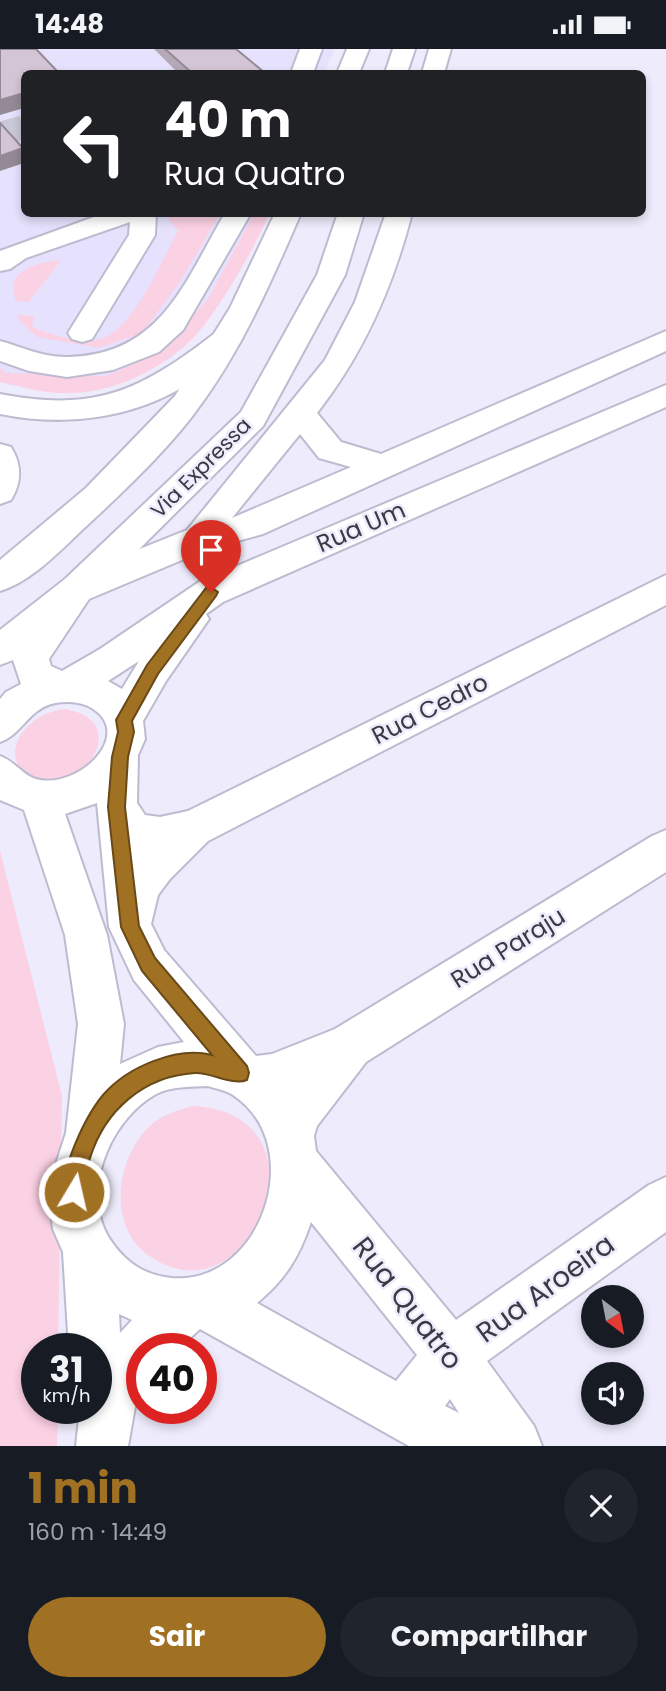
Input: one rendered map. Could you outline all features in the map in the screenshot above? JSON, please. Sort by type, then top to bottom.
[{"type":"main road","points":[[303,70],[311,49]]},
{"type":"main road","points":[[349,70],[358,49]]},
{"type":"main road","points":[[397,70],[404,49]]},
{"type":"main road","points":[[434,70],[440,49]]},
{"type":"main road","points":[[0,263],[17,252],[120,217]]},
{"type":"main road","points":[[82,333],[142,236],[143,217]]},
{"type":"main road","points":[[0,350],[29,362],[67,367],[114,360],[149,345],[173,324],[236,217]]},
{"type":"main road","points":[[0,577],[29,558],[122,472],[188,401],[229,337],[256,288],[286,217]]},
{"type":"main road","name":"Via Expressa","points":[[77,589],[253,419],[331,275],[350,217]]},
{"type":"main road","points":[[200,539],[220,507],[324,382],[363,316],[398,217]]},
{"type":"main road","points":[[0,404],[14,408],[67,411],[131,400],[177,378],[229,337]]},
{"type":"main road","points":[[0,650],[77,589],[200,539],[251,525],[666,340]]},
{"type":"main road","name":"Rua Um","points":[[0,726],[19,702],[38,692],[64,686],[113,660],[211,592],[666,395]]},
{"type":"main road","points":[[300,414],[330,450],[384,466]]},
{"type":"main road","points":[[0,455],[5,466],[0,492]]},
{"type":"main road","points":[[77,589],[30,657],[36,676],[64,686],[90,688],[105,695],[117,706],[122,739],[117,807],[130,927],[149,965],[246,1077],[275,1104],[294,1149],[295,1199],[283,1234],[263,1264],[236,1288],[196,1304],[139,1350],[111,1394],[102,1445]]},
{"type":"main road","name":"Rua Cedro","points":[[117,807],[133,832],[160,836],[194,828],[666,589]]},
{"type":"main road","points":[[0,773],[6,782],[21,792],[58,798],[78,793],[96,784],[110,772],[153,670],[211,592]]},
{"type":"main road","points":[[39,797],[86,935],[101,1024],[89,1132]]},
{"type":"main road","name":"Rua Cedro","points":[[130,927],[138,887],[155,865],[194,828]]},
{"type":"main road","name":"Rua Paraju","points":[[246,1077],[272,1077],[350,1046],[666,849]]},
{"type":"main road","name":"Rua Paraju","points":[[294,1149],[298,1113],[350,1046]]},
{"type":"main road","points":[[94,1333],[88,1252],[77,1223],[74,1192],[78,1161],[89,1132],[111,1100],[141,1077],[174,1065],[208,1063],[246,1077]]},
{"type":"main road","name":"Rua Quatro","points":[[294,1149],[452,1355],[513,1446]]},
{"type":"main road","name":"Rua Aroeira","points":[[404,1415],[452,1355],[666,1202]]},
{"type":"main road","points":[[88,1252],[113,1283],[148,1302],[196,1304],[466,1446]]},
{"type":"main road","points":[[100,1424],[102,1445]]},
{"type":"shaded area","points":[[0,49],[335,49],[325,70],[21,70],[21,217],[257,217],[211,306],[171,358],[117,381],[64,391],[8,385],[0,381]]},
{"type":"shaded area","points":[[167,217],[218,217],[180,282],[142,333],[99,348],[37,337],[19,320],[18,315],[34,316],[32,327],[75,340],[101,339],[113,333],[136,308],[178,231]]},
{"type":"shaded area","points":[[252,217],[268,217],[244,264],[208,320],[186,345],[156,367],[122,383],[85,392],[47,392],[0,382],[0,367],[5,373],[106,376],[163,351],[209,297]]},
{"type":"shaded area","points":[[61,260],[29,302],[15,301],[14,283],[21,273],[41,263]]},
{"type":"shaded area","points":[[65,709],[88,717],[98,731],[97,746],[89,762],[75,775],[58,782],[39,782],[22,772],[16,761],[18,739],[24,730],[43,715]]},
{"type":"shaded area","points":[[0,851],[62,1096],[58,1333],[21,1333],[21,1424],[58,1424],[57,1446],[0,1446]]},
{"type":"shaded area","points":[[192,1106],[236,1117],[261,1142],[269,1175],[263,1211],[246,1242],[219,1264],[185,1270],[148,1255],[135,1243],[122,1211],[121,1194],[128,1159],[146,1130],[161,1118]]},
{"type":"building","points":[[0,49],[36,49],[56,70],[21,70],[21,94],[0,100]]},
{"type":"building","points":[[165,49],[236,49],[261,70],[189,70]]},
{"type":"building","points":[[0,123],[21,149],[0,156]]},
{"type":"tunnel","points":[[0,134],[21,128]]},
{"type":"route","points":[[74,1192],[78,1161],[89,1132],[111,1100],[141,1077],[174,1065],[208,1063],[240,1073],[149,965],[130,927],[117,807],[120,757],[126,732],[124,720],[153,670],[211,592]]}]
